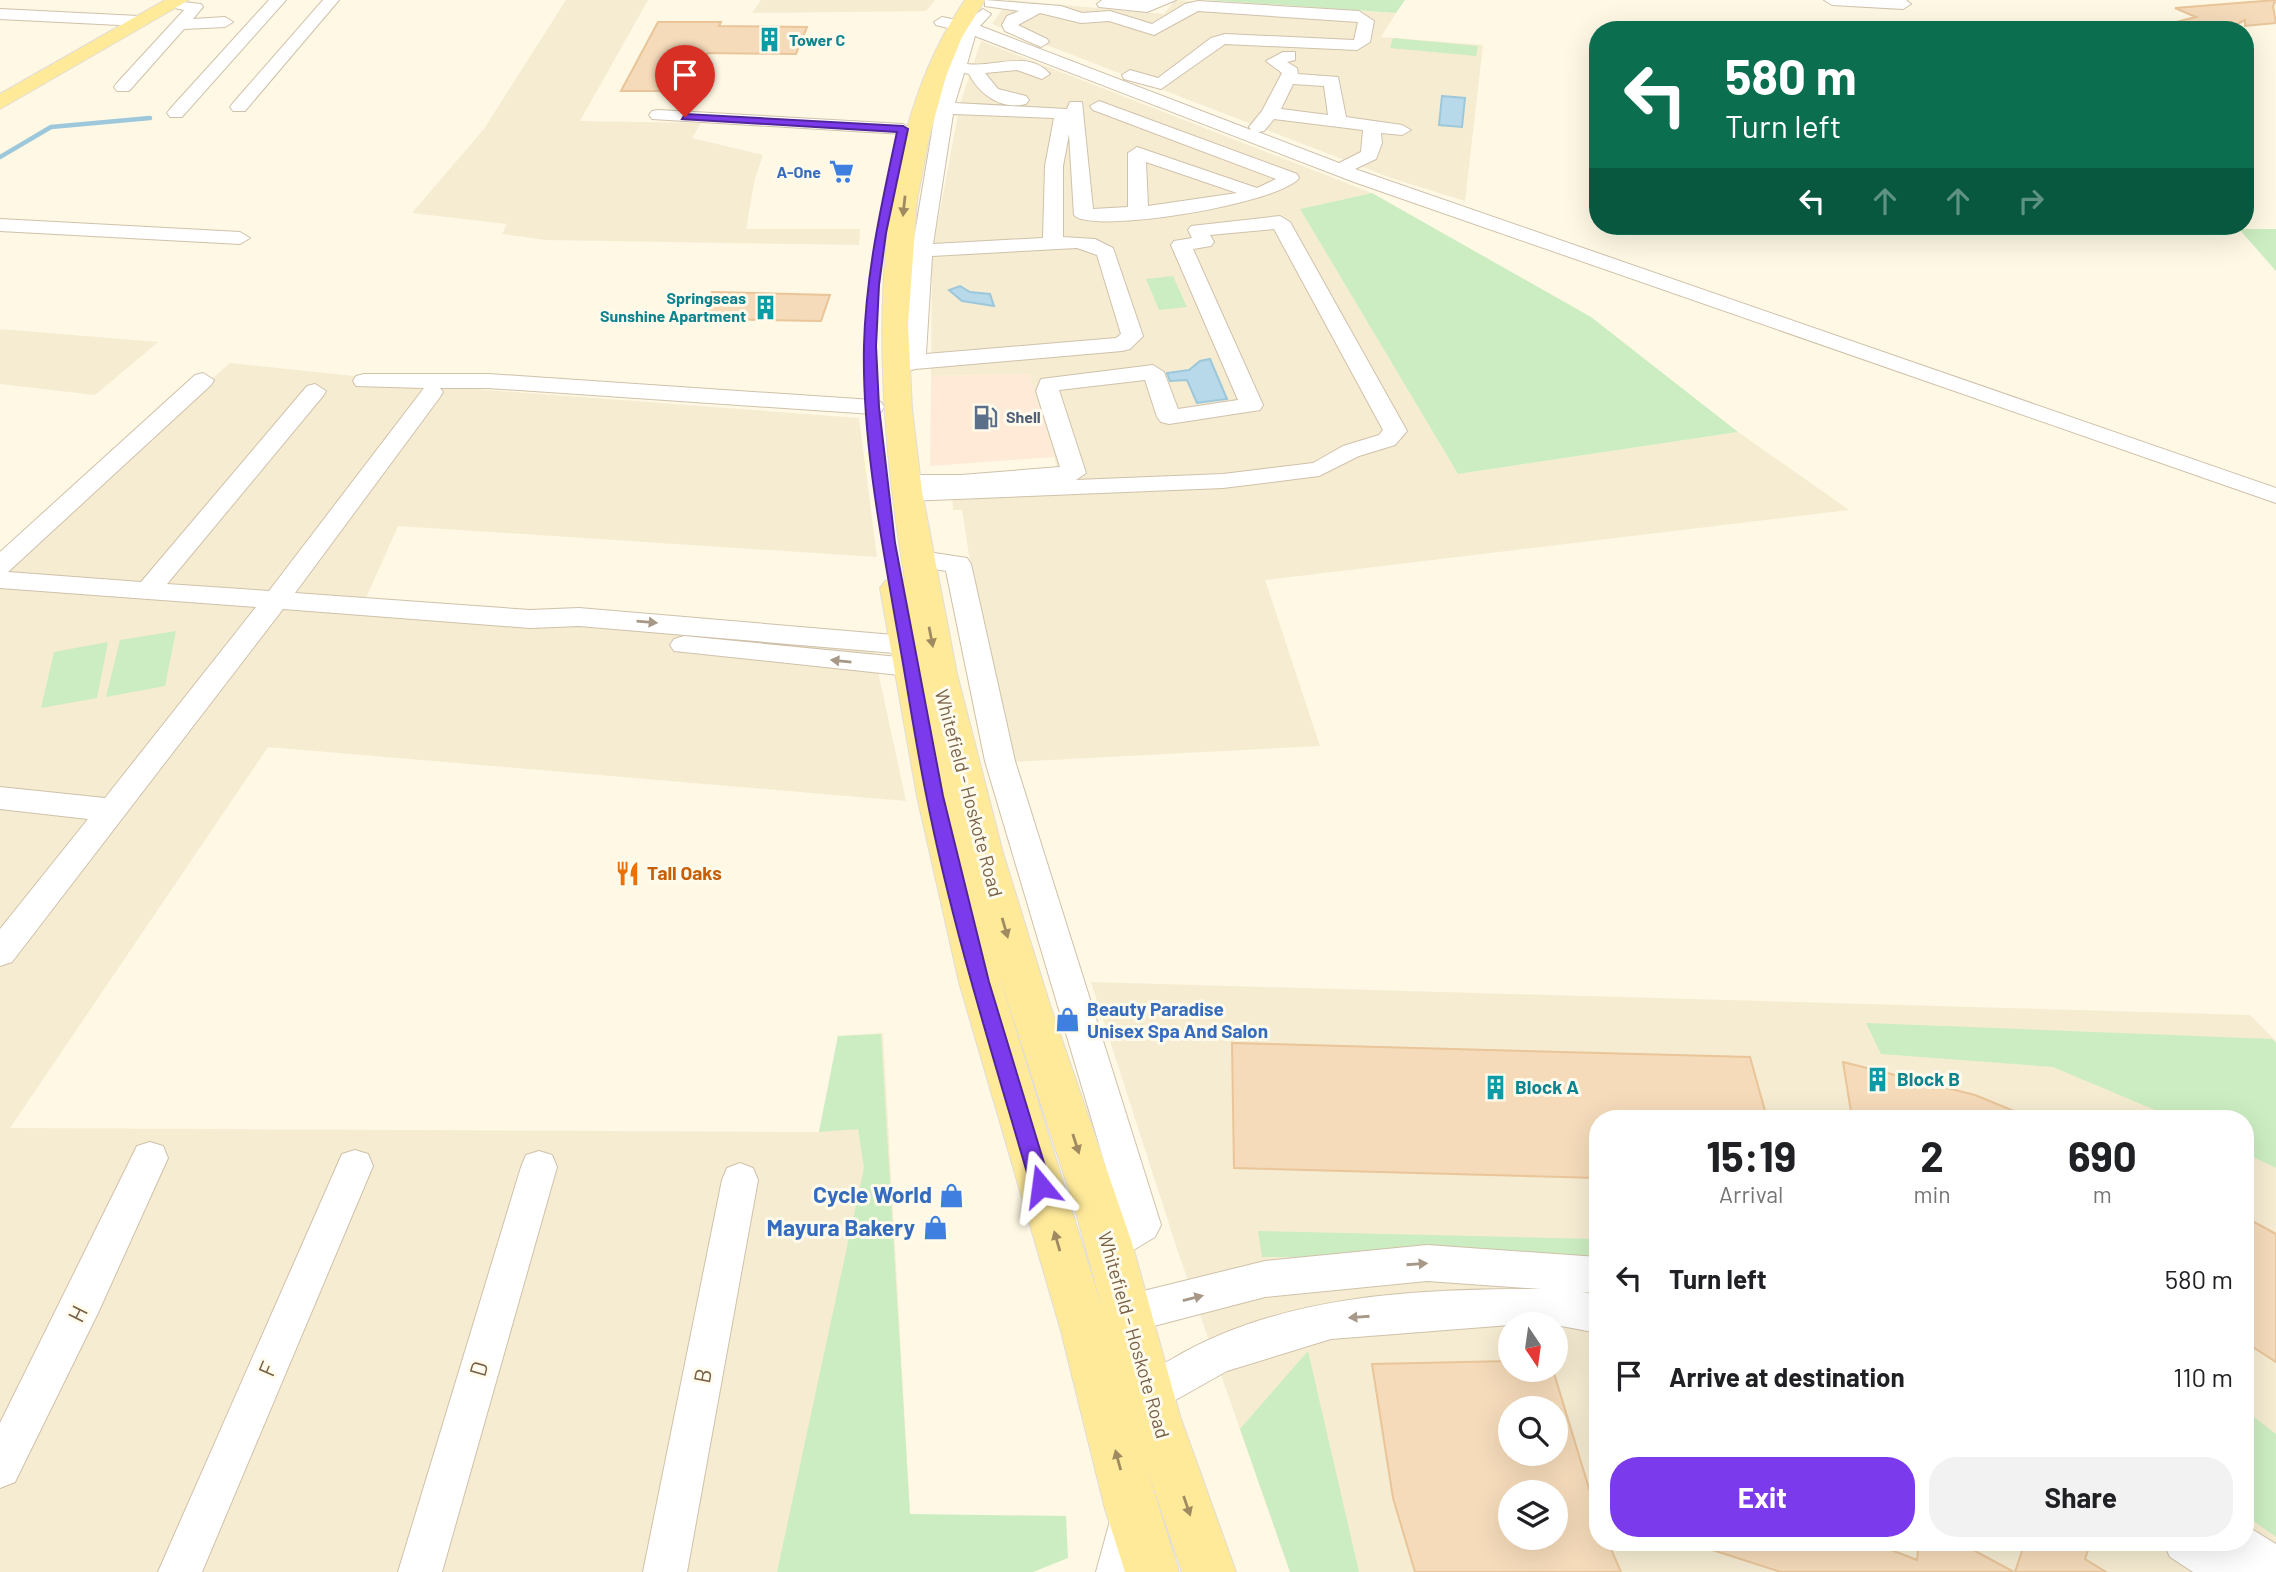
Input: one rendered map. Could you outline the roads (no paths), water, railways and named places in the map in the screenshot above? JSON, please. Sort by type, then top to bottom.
[{"type":"main road","name":"Whitefield - Hoskote Road","points":[[986,1],[958,19],[923,64],[890,180],[874,279],[870,346],[873,407],[888,543],[934,796],[1019,974],[1110,1246],[1149,1395],[1209,1572]]},
{"type":"main road","points":[[0,103],[175,2]]},
{"type":"main road","name":"Whitefield - Hoskote Road","points":[[958,19],[938,65],[920,126],[905,194],[921,246],[896,413],[915,558],[972,877],[980,982],[1085,1331],[1131,1509],[1152,1572]]},
{"type":"street","points":[[0,4],[5,0]]},
{"type":"street","points":[[36,16],[58,0]]},
{"type":"street","points":[[239,107],[331,0]]},
{"type":"street","points":[[1059,0],[1147,7],[1168,0]]},
{"type":"street","points":[[1832,0],[1903,5]]},
{"type":"street","points":[[965,69],[992,94],[1012,100],[1082,98],[1147,87],[1217,41],[1235,38],[1357,45],[1362,42],[1366,21],[1359,16],[1193,6],[1154,30],[1110,16],[1081,18],[986,1]]},
{"type":"street","points":[[123,87],[195,7],[175,2]]},
{"type":"street","points":[[253,7],[275,3]]},
{"type":"street","points":[[176,113],[275,3]]},
{"type":"street","points":[[1037,9],[1013,19],[1011,30],[1251,133],[1343,168],[2276,496]]},
{"type":"street","points":[[0,14],[139,21]]},
{"type":"street","points":[[958,19],[1147,87]]},
{"type":"street","points":[[958,19],[1112,81],[1147,87]]},
{"type":"street","points":[[937,361],[921,246],[945,108],[965,69],[958,19]]},
{"type":"street","points":[[180,24],[225,22]]},
{"type":"street","points":[[161,45],[183,44]]},
{"type":"street","points":[[1251,133],[1270,113],[1292,71],[1273,61],[1289,56]]},
{"type":"street","points":[[965,69],[1003,64],[1027,66],[1082,98],[1290,178],[1258,195],[1138,214],[1084,215],[1082,98]]},
{"type":"street","points":[[1288,79],[1332,80],[1337,120]]},
{"type":"street","points":[[1082,98],[1112,81]]},
{"type":"street","points":[[945,108],[1063,112],[1054,166],[1053,239]]},
{"type":"street","points":[[1270,113],[1402,130]]},
{"type":"street","points":[[658,115],[903,129]]},
{"type":"street","points":[[1343,168],[1369,155],[1373,142],[1372,126]]},
{"type":"street","points":[[1138,214],[1137,153],[1258,195]]},
{"type":"street","points":[[1343,168],[2276,487]]},
{"type":"street","points":[[1280,222],[1395,431],[1387,440],[1351,450],[1319,469],[1223,481],[906,488],[1074,473],[1047,391],[1049,384],[1153,372],[1169,417],[1252,405],[1210,317],[1181,244],[1204,242],[1198,230],[1280,222]]},
{"type":"street","points":[[0,225],[240,238]]},
{"type":"street","points":[[904,365],[1112,345],[1132,336],[1106,252],[1087,243],[1053,239],[921,246]]},
{"type":"street","points":[[0,566],[204,380]]},
{"type":"street","points":[[364,381],[488,381],[873,407]]},
{"type":"street","points":[[148,590],[316,391]]},
{"type":"street","points":[[0,953],[277,599],[432,392]]},
{"type":"street","points":[[915,558],[958,564],[972,645],[1000,761],[1142,1225],[1110,1246]]},
{"type":"street","points":[[0,580],[530,619],[569,634],[907,656]]},
{"type":"street","points":[[0,798],[112,810]]},
{"type":"street","name":"H","points":[[0,1466],[85,1300],[150,1158]]},
{"type":"street","name":"F","points":[[180,1572],[355,1167]]},
{"type":"street","name":"D","points":[[420,1572],[539,1167]]},
{"type":"street","name":"B","points":[[665,1572],[740,1180]]},
{"type":"street","points":[[1127,1314],[1265,1279],[1427,1263],[1589,1275]]},
{"type":"street","points":[[1149,1395],[1218,1354],[1331,1320],[1484,1308],[1566,1308],[1589,1312]]},
{"type":"street","points":[[1118,1572],[1131,1509]]},
{"type":"street","points":[[2199,1551],[2233,1572]]},
{"type":"street","points":[[2247,1551],[2276,1569]]},
{"type":"water","points":[[1442,96],[1465,98],[1462,127],[1439,125]]},
{"type":"water","points":[[960,286],[970,292],[990,294],[994,306],[962,301],[949,290]]},
{"type":"water","points":[[1210,359],[1227,399],[1197,403],[1187,380],[1170,381],[1167,373],[1189,370],[1200,361]]},
{"type":"waterway","points":[[0,157],[51,127],[150,118]]},
{"type":"place","name":"Tower C","points":[[769,40]]},
{"type":"place","name":"A-One","points":[[841,172]]},
{"type":"place","name":"Springseas Sunshine Apartment","points":[[766,307]]},
{"type":"place","name":"Shell","points":[[986,417]]},
{"type":"place","name":"Tall Oaks","points":[[627,873]]},
{"type":"place","name":"Beauty Paradise Unisex Spa And Salon","points":[[1067,1020]]},
{"type":"place","name":"Block B","points":[[1877,1079]]},
{"type":"place","name":"Block A","points":[[1495,1087]]},
{"type":"place","name":"Cycle World","points":[[952,1195]]},
{"type":"place","name":"Mayura Bakery","points":[[935,1228]]}]
